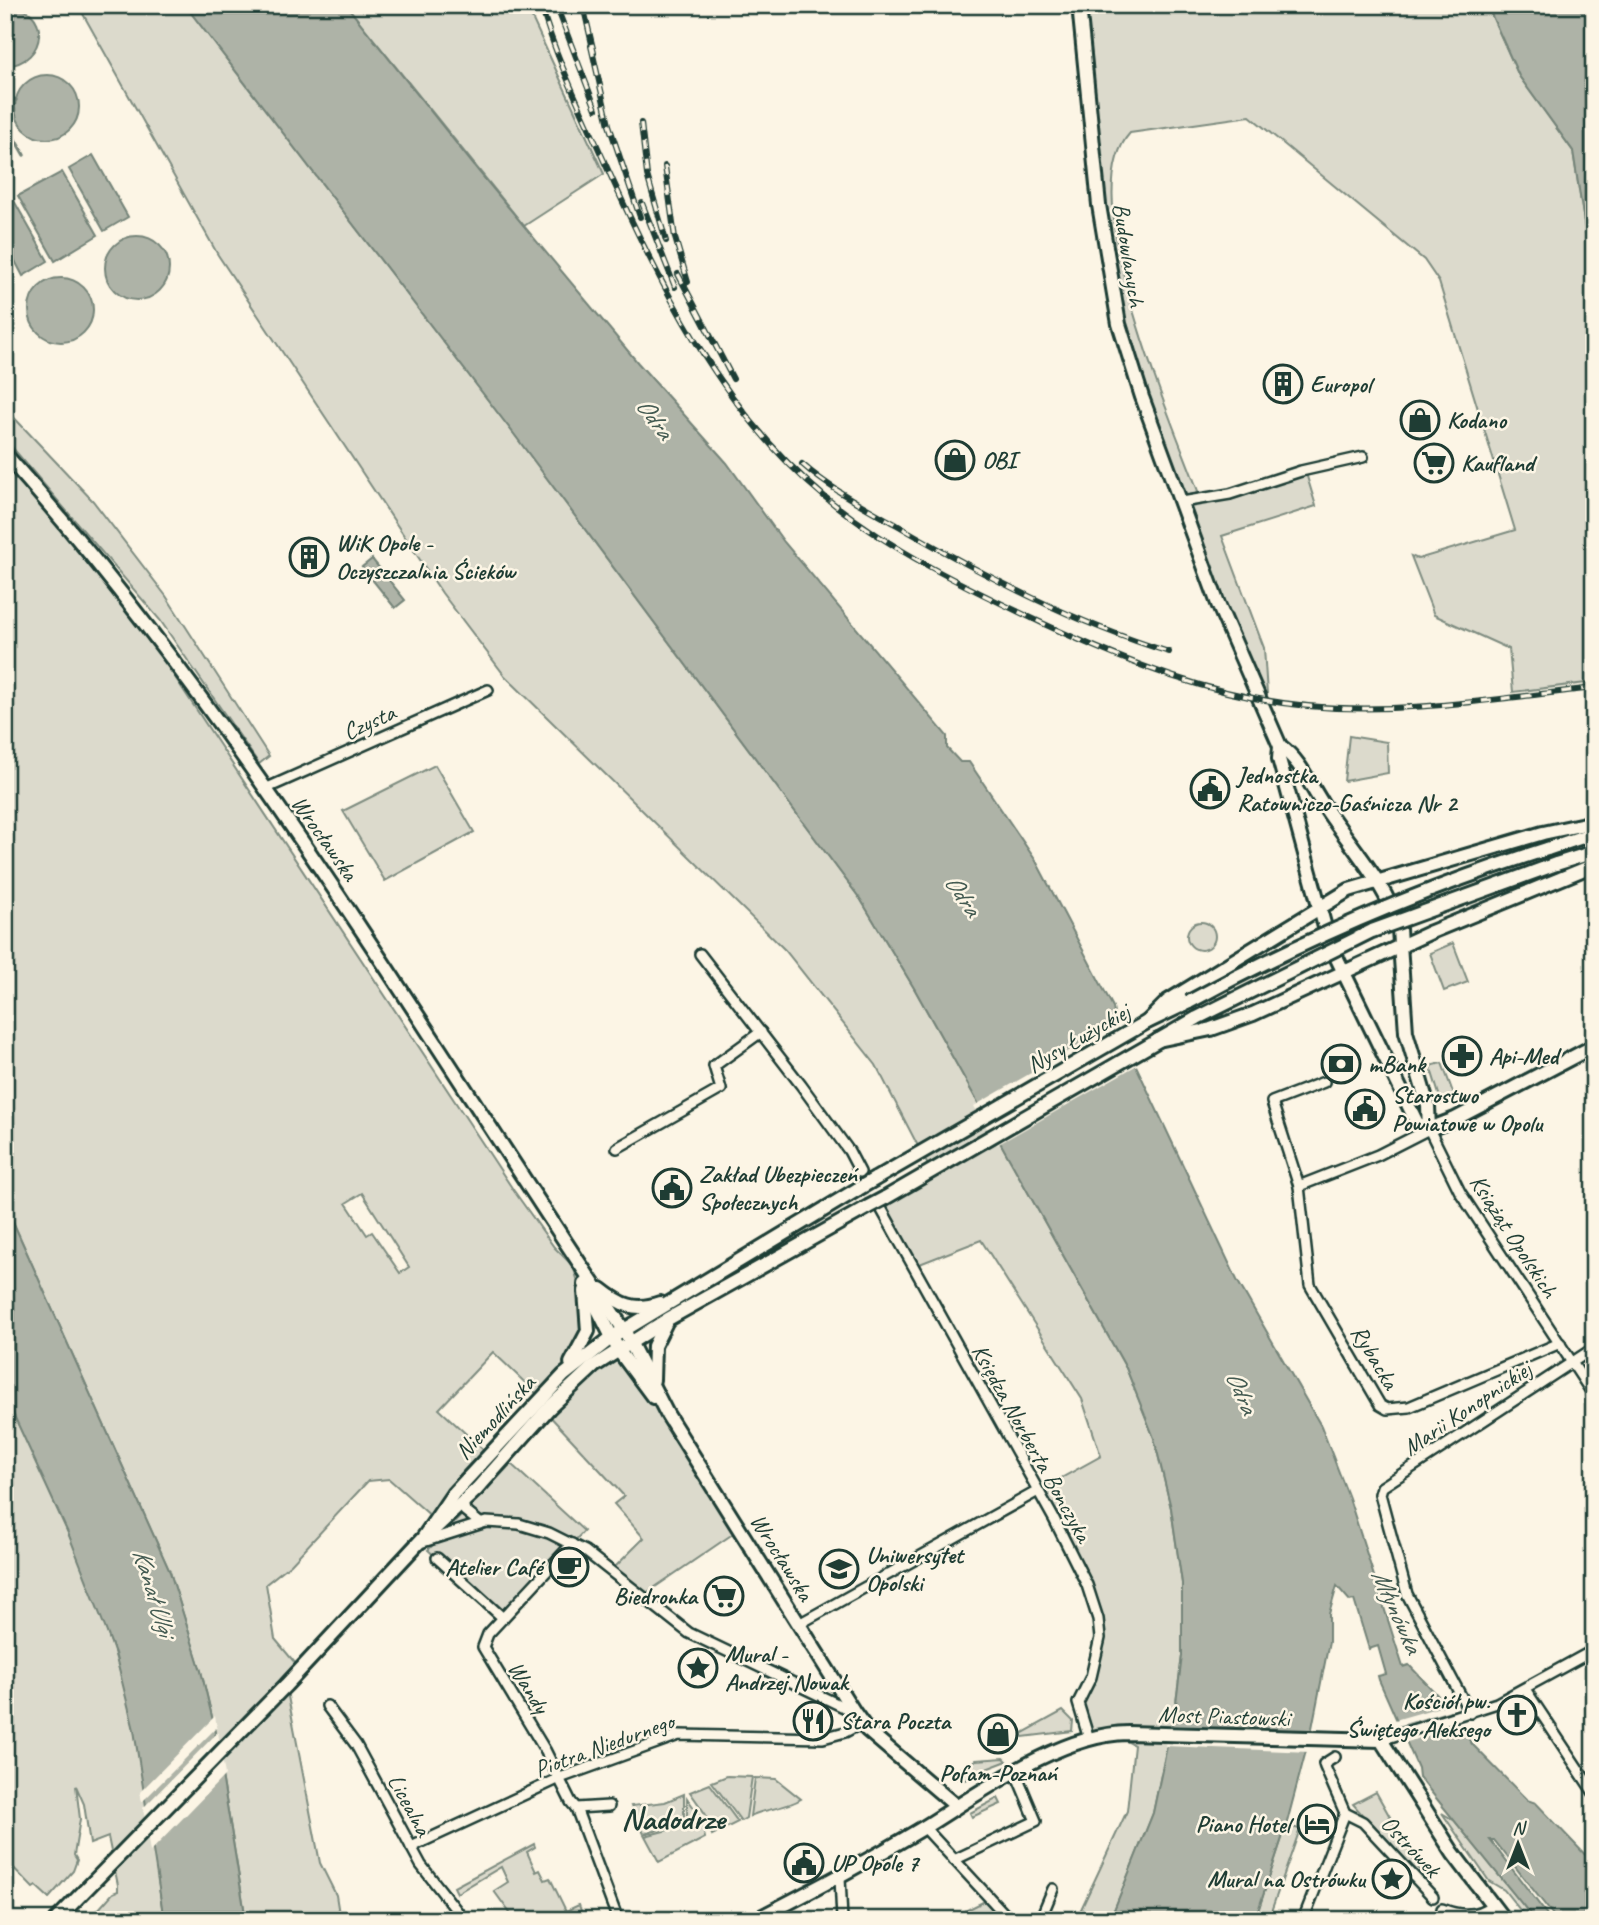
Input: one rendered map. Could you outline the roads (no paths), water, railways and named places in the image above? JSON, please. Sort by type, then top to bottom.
[{"type":"main road","name":"Budowlanych","points":[[1079,5],[1099,205],[1114,303],[1142,397],[1226,624],[1280,746],[1279,759],[1329,942],[1342,972]]},
{"type":"main road","name":"Wrocławska","points":[[5,454],[141,614],[307,846],[589,1284],[624,1330],[625,1347],[858,1718],[956,1806]]},
{"type":"main road","name":"Budowlanych","points":[[1280,746],[1293,755],[1323,805],[1379,884],[1395,913],[1401,946]]},
{"type":"main road","points":[[1170,1006],[1349,890],[1379,884],[1530,837],[1594,822]]},
{"type":"main road","name":"Nysy Łużyckiej","points":[[611,1338],[1170,1006],[1189,1002],[1268,960],[1372,912],[1594,833]]},
{"type":"main road","name":"Nysy Łużyckiej","points":[[625,1347],[668,1319],[868,1207],[884,1204],[934,1169],[1197,1018],[1372,931],[1594,852]]},
{"type":"main road","points":[[1158,1040],[1230,1023],[1401,946],[1592,866]]},
{"type":"main road","name":"Książąt Opolskich","points":[[1342,972],[1417,1123],[1429,1129],[1431,1118],[1406,1032],[1401,946]]},
{"type":"main road","points":[[1429,1129],[1455,1119],[1594,1046]]},
{"type":"main road","name":"Wrocławska","points":[[589,1284],[611,1338],[625,1347],[654,1388],[667,1414]]},
{"type":"main road","points":[[564,1375],[588,1331],[589,1284],[624,1305],[635,1308],[649,1307],[680,1296]]},
{"type":"main road","points":[[654,1388],[653,1350],[668,1319]]},
{"type":"main road","name":"Niemodlińska","points":[[421,1540],[453,1494],[564,1375],[611,1338]]},
{"type":"main road","name":"Niemodlińska","points":[[56,1920],[273,1700],[421,1540],[463,1503],[578,1379],[625,1347]]},
{"type":"main road","name":"Most Piastowski","points":[[755,1920],[840,1877],[1015,1771],[1111,1733],[1318,1741],[1381,1740]]},
{"type":"main road","points":[[1381,1740],[1453,1853],[1504,1920]]},
{"type":"street","points":[[1182,502],[1230,494],[1301,471],[1363,457]]},
{"type":"street","name":"Czysta","points":[[265,789],[488,690]]},
{"type":"street","points":[[700,954],[849,1151],[860,1172]]},
{"type":"street","points":[[617,1148],[720,1089],[714,1066],[761,1032]]},
{"type":"street","points":[[1324,1082],[1272,1102],[1299,1186],[1378,1155],[1429,1129]]},
{"type":"street","name":"Książąt Opolskich","points":[[1429,1129],[1460,1192],[1594,1396]]},
{"type":"street","name":"Rybacka","points":[[1299,1186],[1310,1285],[1380,1405],[1387,1409],[1409,1407],[1560,1343]]},
{"type":"street","name":"Księdza Norberta Bonczyka","points":[[884,1204],[1087,1585],[1098,1619],[1100,1638],[1097,1658],[1078,1703],[1089,1740]]},
{"type":"street","name":"Marii Konopnickiej","points":[[1470,1713],[1407,1594],[1381,1503],[1382,1487],[1594,1348]]},
{"type":"street","points":[[799,1624],[1038,1490]]},
{"type":"street","points":[[463,1503],[465,1511],[480,1523]]},
{"type":"street","points":[[421,1540],[480,1523],[503,1522],[529,1526],[572,1544],[689,1633],[858,1718]]},
{"type":"street","name":"Wandy","points":[[572,1544],[484,1641],[485,1653],[576,1808],[618,1920]]},
{"type":"street","points":[[437,1559],[503,1618]]},
{"type":"street","points":[[1381,1740],[1470,1713],[1525,1689],[1594,1650]]},
{"type":"street","points":[[1525,1689],[1594,1793]]},
{"type":"street","name":"Licealna","points":[[327,1706],[356,1745],[433,1882],[464,1920]]},
{"type":"street","name":"Piotra Niedurnego","points":[[411,1847],[560,1778],[679,1735],[811,1738],[831,1736],[858,1718]]},
{"type":"street","name":"Ostrówek","points":[[1335,1757],[1324,1764],[1345,1814],[1363,1822],[1433,1897]]},
{"type":"street","points":[[954,1860],[1036,1822],[1015,1771]]},
{"type":"street","points":[[576,1808],[609,1806]]},
{"type":"street","points":[[1303,1920],[1345,1814]]},
{"type":"street","points":[[925,1827],[1010,1920]]},
{"type":"street","points":[[840,1877],[842,1920]]},
{"type":"street","points":[[1040,1920],[1053,1889]]},
{"type":"street","name":"Ostrówek","points":[[1442,1909],[1463,1914],[1484,1911],[1492,1905]]},
{"type":"water","points":[[5,5],[21,8],[31,14],[39,35],[37,46],[30,56],[19,63],[5,66]]},
{"type":"water","name":"Odra","points":[[185,5],[346,5],[479,172],[638,363],[727,463],[784,542],[947,736],[947,748],[960,762],[969,762],[1036,861],[1113,1007],[1115,1021],[1237,1280],[1321,1426],[1349,1498],[1403,1667],[1409,1665],[1445,1703],[1472,1744],[1527,1800],[1536,1803],[1593,1863],[1594,1920],[1557,1920],[1494,1840],[1490,1840],[1551,1920],[1535,1920],[1419,1777],[1418,1768],[1379,1680],[1378,1676],[1386,1674],[1378,1646],[1369,1649],[1354,1600],[1350,1601],[1337,1586],[1329,1614],[1329,1642],[1312,1728],[1286,1826],[1255,1920],[1110,1920],[1153,1813],[1176,1703],[1182,1656],[1182,1583],[1171,1508],[1154,1438],[1126,1368],[914,988],[861,900],[514,434]]},
{"type":"water","points":[[1487,5],[1594,5],[1594,256],[1587,241],[1573,151],[1519,76]]},
{"type":"water","points":[[41,75],[53,75],[70,84],[77,95],[77,119],[70,130],[53,139],[41,139],[29,134],[20,125],[15,113],[15,101],[20,89],[29,80]]},
{"type":"water","points":[[93,155],[128,217],[104,231],[69,169]]},
{"type":"water","points":[[62,172],[98,235],[55,261],[18,196]]},
{"type":"water","points":[[13,199],[48,261],[23,276],[5,242],[5,204]]},
{"type":"water","points":[[131,236],[143,236],[160,245],[167,256],[167,280],[160,291],[143,300],[131,300],[119,295],[110,286],[105,274],[105,262],[110,250],[119,241]]},
{"type":"water","points":[[55,278],[67,278],[84,287],[91,298],[91,322],[84,333],[67,342],[55,342],[43,337],[34,328],[29,316],[29,304],[34,292],[43,283]]},
{"type":"water","points":[[372,559],[405,600],[395,608],[362,567]]},
{"type":"water","name":"Kanał Ulgi","points":[[5,1204],[170,1572],[201,1671],[213,1721],[246,1920],[164,1920],[134,1730],[115,1653],[68,1533],[5,1396]]},
{"type":"waterway","points":[[5,95],[16,100]]},
{"type":"waterway","points":[[5,122],[24,155]]},
{"type":"tunnel","points":[[860,1172],[880,1206]]},
{"type":"railway","points":[[541,5],[561,64],[604,161],[670,298],[696,342],[754,425],[788,463],[825,497],[876,534],[957,582],[1074,638],[1172,676],[1238,695],[1308,706],[1379,708],[1451,704],[1594,688]]},
{"type":"railway","points":[[556,5],[596,109]]},
{"type":"railway","points":[[583,5],[594,53]]},
{"type":"railway","points":[[591,46],[609,125],[640,217]]},
{"type":"railway","points":[[641,123],[647,175],[666,241]]},
{"type":"railway","points":[[665,166],[675,238],[688,282]]},
{"type":"railway","points":[[642,203],[675,287]]},
{"type":"railway","points":[[678,274],[733,379]]},
{"type":"railway","points":[[802,464],[848,497],[996,580],[1099,627],[1169,652]]},
{"type":"place","name":"Europol","points":[[1283,384]]},
{"type":"place","name":"Kodano","points":[[1420,420]]},
{"type":"place","name":"OBI","points":[[955,460]]},
{"type":"place","name":"Kaufland","points":[[1434,463]]},
{"type":"place","name":"WiK Opole - Oczyszczalnia Ścieków","points":[[309,557]]},
{"type":"place","name":"Jednostka Ratowniczo-Gaśnicza Nr 2","points":[[1210,789]]},
{"type":"place","name":"Api-Med","points":[[1462,1056]]},
{"type":"place","name":"mBank","points":[[1341,1064]]},
{"type":"place","name":"Starostwo Powiatowe w Opolu","points":[[1365,1109]]},
{"type":"place","name":"Zakład Ubezpieczeń Społecznych","points":[[672,1188]]},
{"type":"place","name":"Atelier Café","points":[[569,1567]]},
{"type":"place","name":"Uniwersytet Opolski","points":[[839,1569]]},
{"type":"place","name":"Biedronka","points":[[724,1596]]},
{"type":"place","name":"Mural - Andrzej Nowak","points":[[698,1668]]},
{"type":"place","name":"Kościół pw. Świętego Aleksego","points":[[1517,1715]]},
{"type":"place","name":"Stara Poczta","points":[[813,1721]]},
{"type":"place","name":"Pofam-Poznań","points":[[998,1734]]},
{"type":"place","name":"Piano Hotel","points":[[1317,1824]]},
{"type":"place","name":"UP Opole 7","points":[[804,1863]]},
{"type":"place","name":"Mural na Ostrówku","points":[[1392,1879]]},
{"type":"district","name":"Nadodrze","points":[[673,1818]]},
{"type":"water label","name":"Młynówka","points":[[1397,1611]]}]
